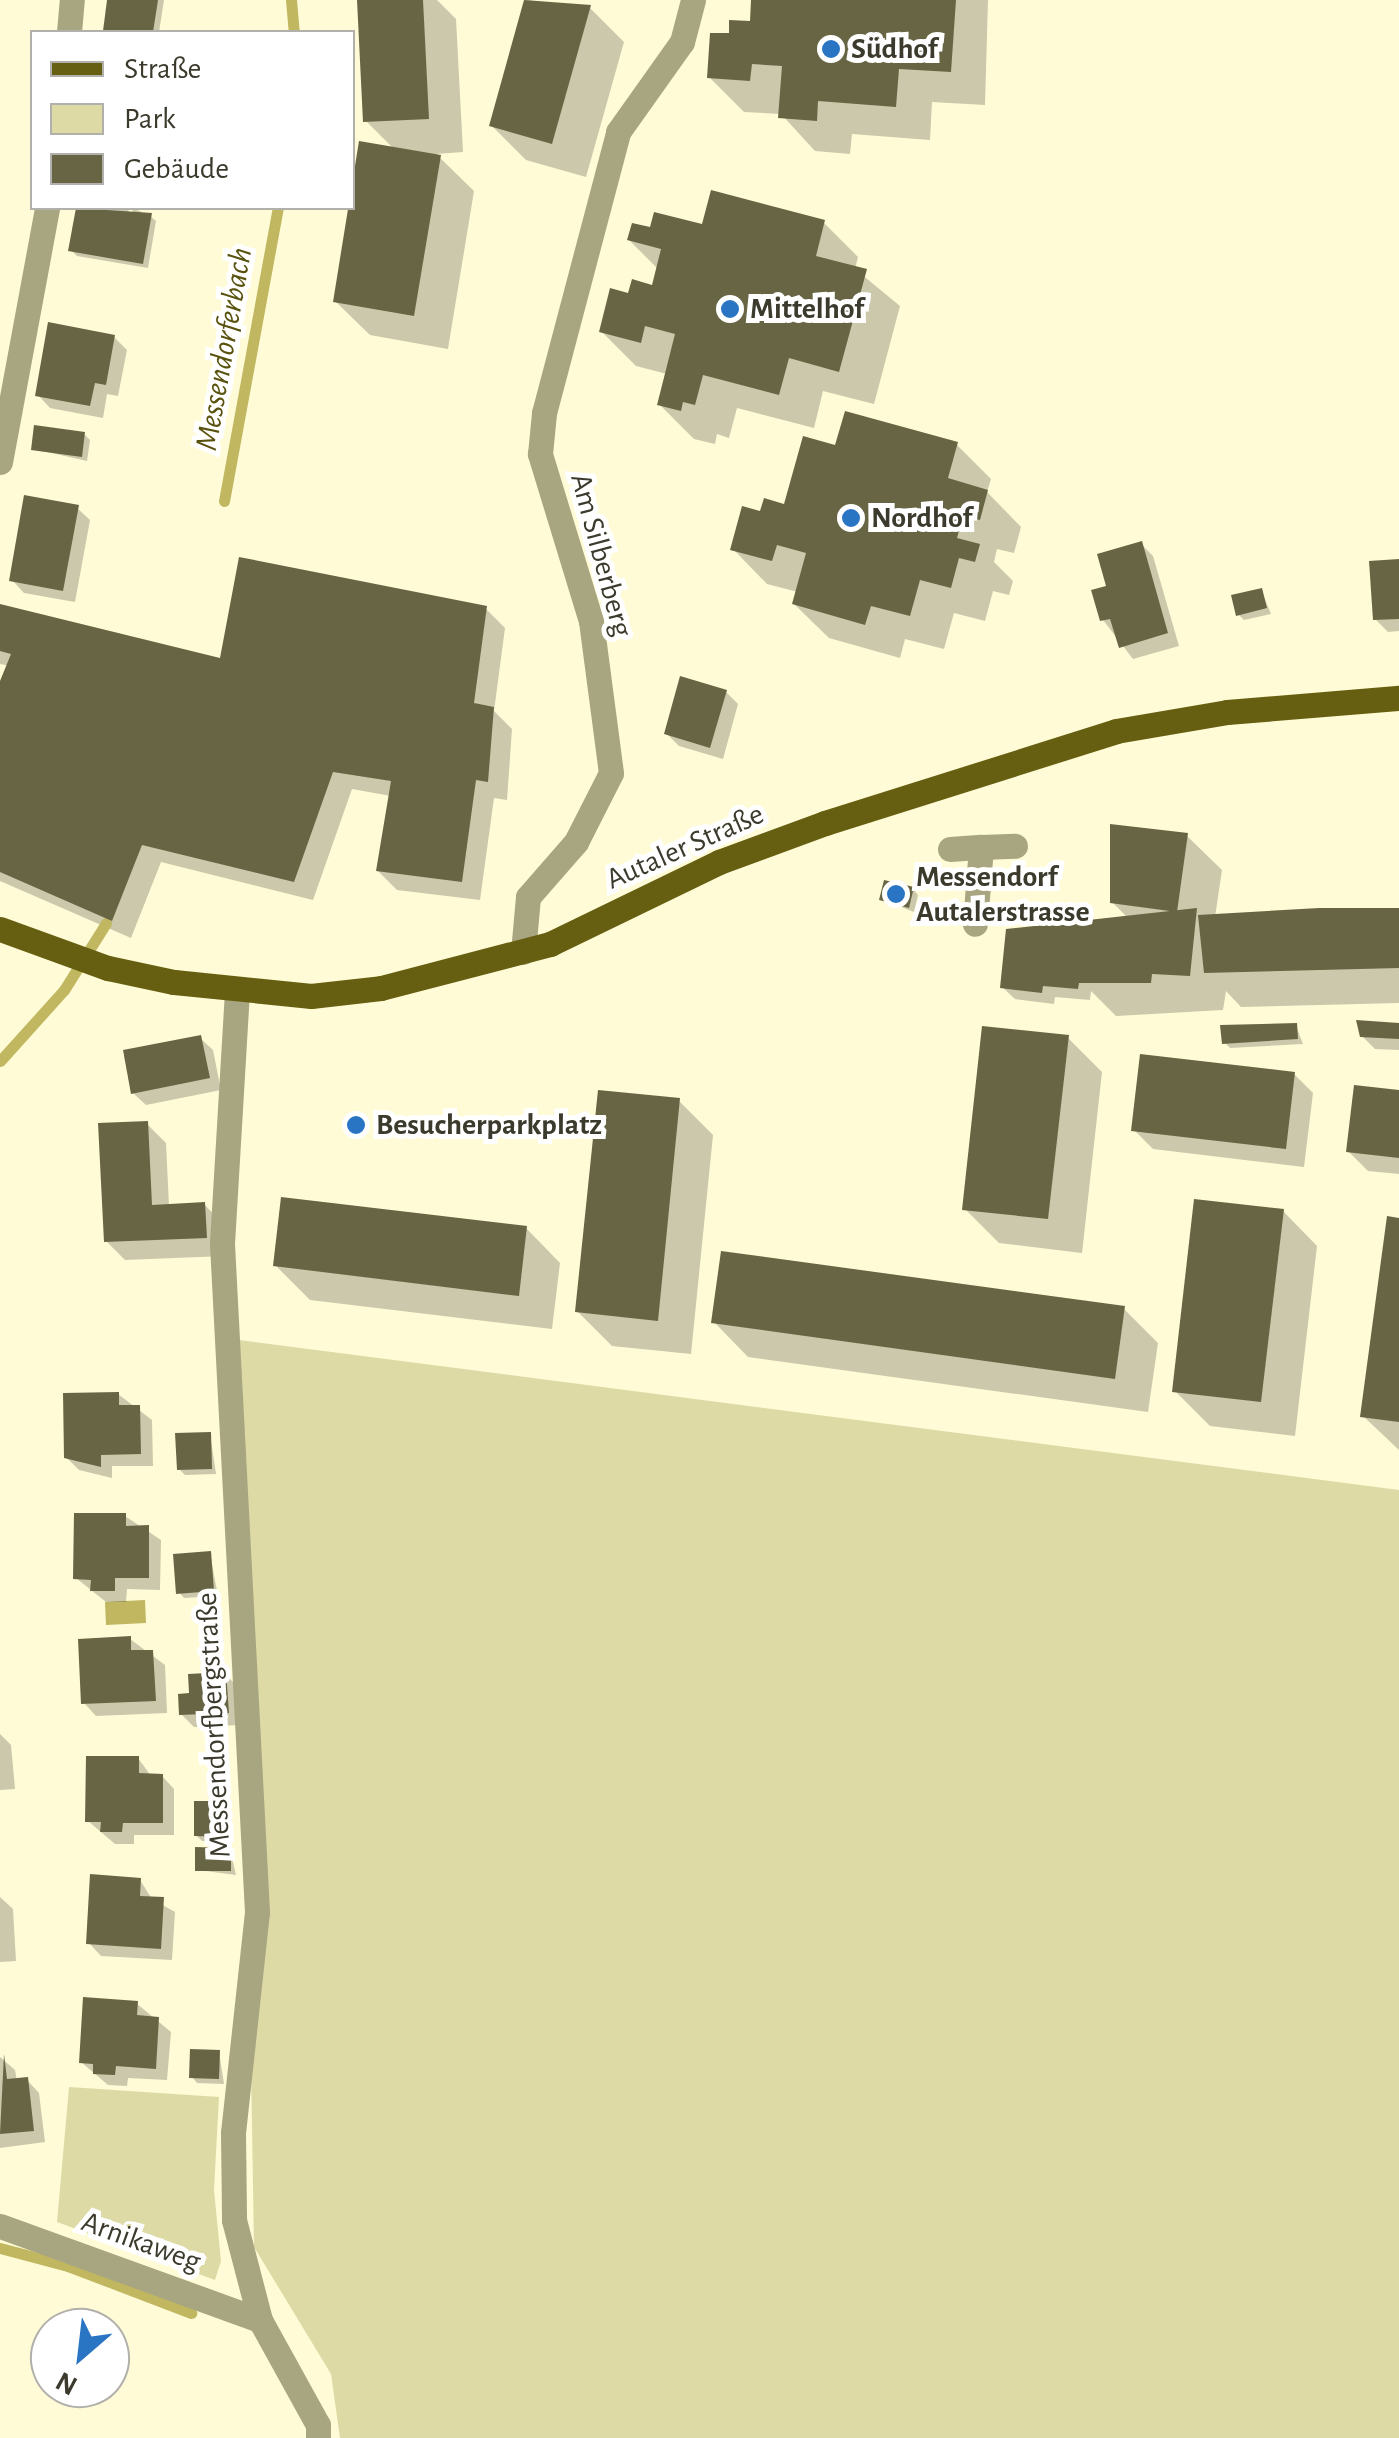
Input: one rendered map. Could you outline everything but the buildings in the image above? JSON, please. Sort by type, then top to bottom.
[{"type":"main road","name":"Autaler Straße","points":[[0,929],[108,968],[238,991],[311,996],[382,988],[523,952],[824,823],[1116,731],[1227,712],[1399,698]]},
{"type":"street","points":[[69,30],[72,0]]},
{"type":"street","name":"Am Silberberg","points":[[523,952],[528,897],[576,842],[611,773],[592,620],[540,454],[544,414],[618,132],[682,42],[693,0]]},
{"type":"street","points":[[0,462],[46,210]]},
{"type":"street","points":[[950,849],[1015,846]]},
{"type":"street","points":[[975,924],[981,847]]},
{"type":"street","name":"Messendorfbergstraße","points":[[238,991],[222,1244],[257,1912],[233,2133],[234,2220],[260,2320],[318,2426],[318,2438]]},
{"type":"street","name":"Arnikaweg","points":[[0,2226],[260,2320]]},
{"type":"green space","points":[[239,1340],[1399,1490],[1399,2438],[340,2438],[331,2374],[254,2247]]},
{"type":"green space","points":[[69,2087],[219,2097],[214,2190],[221,2261],[215,2280],[57,2222]]},
{"type":"shaded area","points":[[145,1600],[146,1623],[106,1625],[105,1602]]},
{"type":"waterway","name":"Messendorferbach","points":[[291,0],[294,30]]},
{"type":"waterway","name":"Messendorferbach","points":[[224,501],[278,210]]},
{"type":"waterway","name":"Messendorferbach","points":[[0,1061],[64,990],[106,923]]},
{"type":"waterway","points":[[0,2248],[68,2266],[191,2313]]},
{"type":"place","name":"Südhof","points":[[831,49]]},
{"type":"place","name":"Mittelhof","points":[[730,309]]},
{"type":"place","name":"Nordhof","points":[[851,518]]},
{"type":"place","name":"Messendorf Autalerstrasse","points":[[896,894]]},
{"type":"place","name":"Besucherparkplatz","points":[[356,1125]]}]
